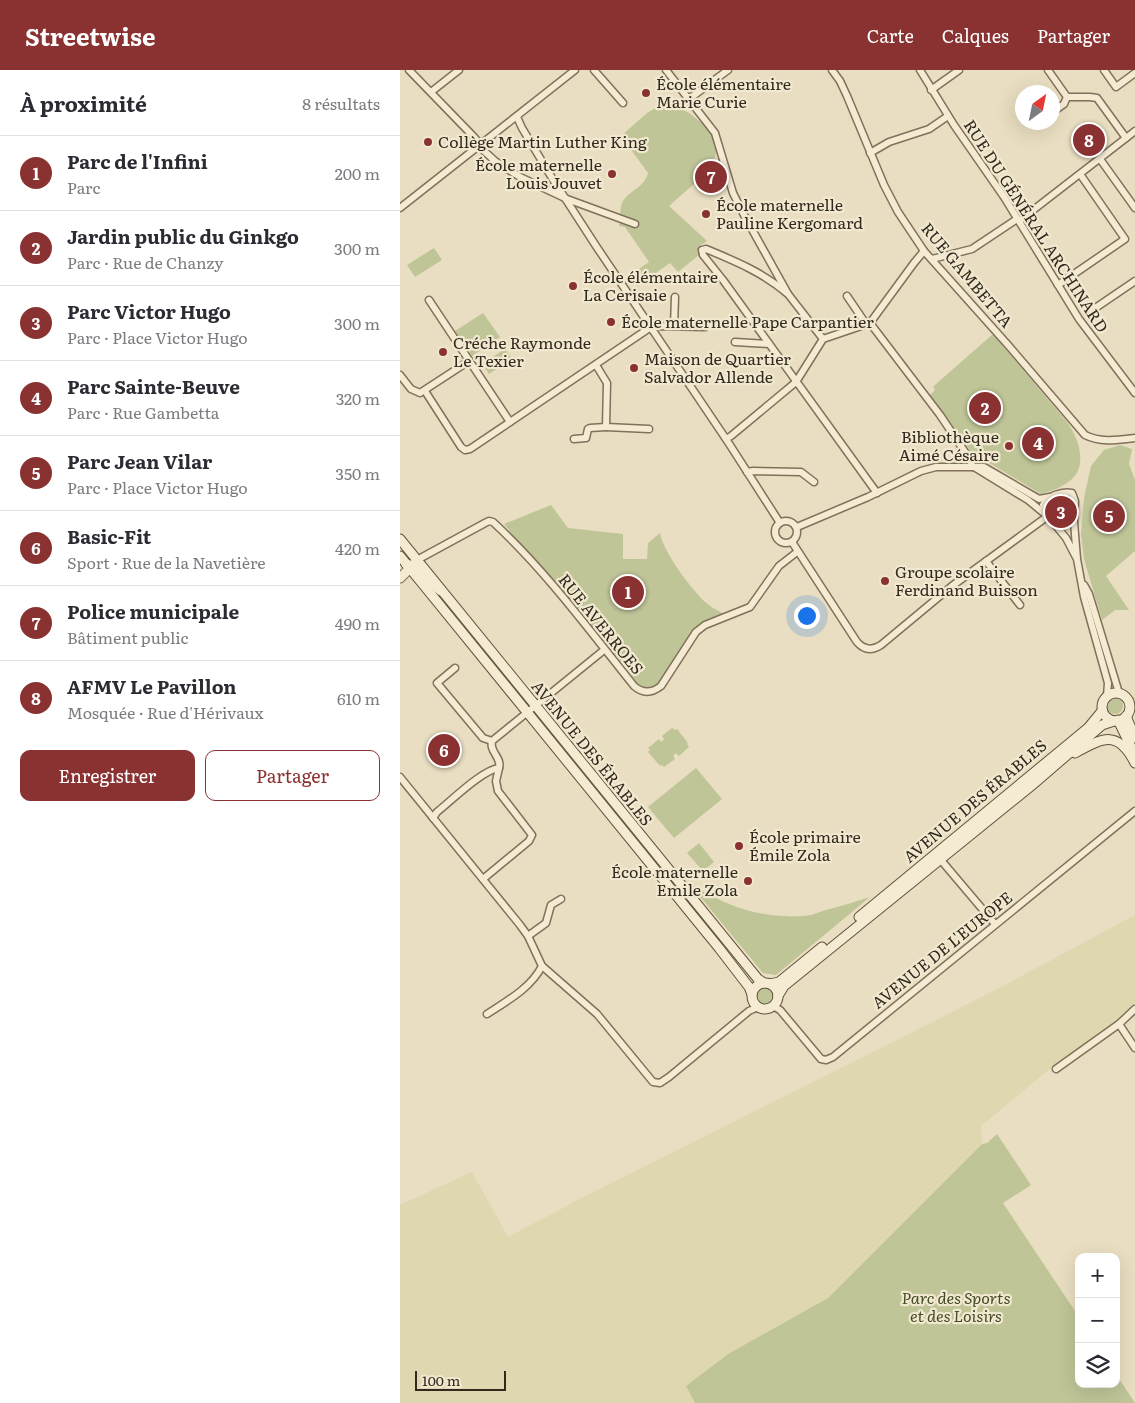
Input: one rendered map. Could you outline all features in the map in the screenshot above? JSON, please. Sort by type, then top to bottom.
[{"type":"main road","name":"AVENUE DES ÉRABLES","points":[[400,539],[409,566],[445,593],[696,905],[758,980],[767,983],[779,982],[1088,728],[1102,711]]},
{"type":"main road","points":[[400,546],[411,558],[409,566],[400,578]]},
{"type":"main road","name":"AVENUE DES ÉRABLES","points":[[400,556],[526,714],[719,948],[749,986],[752,994]]},
{"type":"main road","points":[[1116,721],[1126,716],[1132,698],[1119,693],[1107,696],[1103,701],[1102,711],[1107,718],[1116,721],[1132,748],[1135,757]]},
{"type":"main road","points":[[1126,716],[1135,738]]},
{"type":"main road","name":"AVENUE DES ÉRABLES","points":[[1031,786],[1102,724],[1116,721]]},
{"type":"main road","name":"AVENUE DES ÉRABLES","points":[[778,996],[784,986],[1031,786],[1076,752],[1104,740],[1114,740],[1128,749],[1135,763]]},
{"type":"main road","points":[[767,983],[776,989],[778,996],[773,1006],[766,1009],[758,1007],[753,1001],[752,994],[756,986],[767,983]]},
{"type":"street","points":[[409,70],[481,145],[482,149],[502,167],[567,200],[634,224]]},
{"type":"street","points":[[431,92],[459,70]]},
{"type":"street","points":[[400,208],[575,70]]},
{"type":"street","points":[[594,70],[623,103]]},
{"type":"street","points":[[666,70],[715,133],[736,201],[788,294],[822,339]]},
{"type":"street","points":[[689,99],[728,70]]},
{"type":"street","name":"RUE GAMBETTA","points":[[832,70],[847,96],[870,153],[898,212],[924,251],[1085,435],[1104,440],[1135,438]]},
{"type":"street","name":"RUE DU GÉNÉRAL ARCHINARD","points":[[920,70],[931,90],[1018,220],[1079,320],[1135,393]]},
{"type":"street","points":[[931,90],[959,70]]},
{"type":"street","points":[[1048,70],[1067,97]]},
{"type":"street","points":[[1104,70],[1116,86],[1134,72]]},
{"type":"street","points":[[1060,107],[1067,97]]},
{"type":"street","points":[[1067,97],[1097,98],[1126,138]]},
{"type":"street","points":[[870,153],[889,142],[929,129],[948,116]]},
{"type":"street","points":[[517,117],[542,161],[609,266],[652,327],[780,522]]},
{"type":"street","points":[[932,258],[972,249],[1018,220],[1135,131]]},
{"type":"street","points":[[1100,159],[1135,208]]},
{"type":"street","points":[[1058,285],[1125,238],[1080,174]]},
{"type":"street","points":[[788,294],[776,283],[758,273],[709,250],[702,250],[703,255],[877,493]]},
{"type":"street","points":[[726,439],[796,382],[822,339],[868,324],[924,251]]},
{"type":"street","points":[[1088,313],[1135,281]]},
{"type":"street","points":[[847,296],[940,415],[973,467],[1028,500],[1048,516],[1066,538],[1077,559]]},
{"type":"street","points":[[674,326],[675,297]]},
{"type":"street","points":[[429,300],[510,422]]},
{"type":"street","points":[[425,391],[461,447],[465,450],[470,449],[652,327],[705,327]]},
{"type":"street","points":[[735,342],[769,344]]},
{"type":"street","points":[[400,375],[415,392],[420,393],[469,361]]},
{"type":"street","points":[[596,365],[607,384],[606,427]]},
{"type":"street","points":[[574,439],[586,438],[590,428],[649,429]]},
{"type":"street","points":[[797,527],[877,493],[928,468],[984,467],[1039,499],[1069,492],[1075,497],[1074,522],[1077,559],[1084,597],[1108,683],[1107,696]]},
{"type":"street","points":[[746,472],[801,472],[814,482]]},
{"type":"street","points":[[1048,516],[1044,503],[1051,497]]},
{"type":"street","points":[[792,542],[856,642],[862,647],[869,649],[881,645],[938,596],[1048,516]]},
{"type":"street","points":[[789,521],[797,527],[796,537],[792,542],[784,543],[776,536],[776,528],[780,522],[789,521]]},
{"type":"street","name":"RUE AVERROES","points":[[409,566],[484,523],[493,522],[544,576],[634,686],[640,691],[648,692],[655,690],[666,680],[696,632],[705,625],[750,607],[779,566],[797,552]]},
{"type":"street","points":[[986,561],[1020,605]]},
{"type":"street","points":[[1082,579],[1089,594],[1119,693]]},
{"type":"street","points":[[492,741],[604,650]]},
{"type":"street","points":[[455,668],[437,683],[483,738],[492,741]]},
{"type":"street","points":[[483,879],[529,841],[532,835],[498,791],[496,781],[499,760],[492,749],[492,741]]},
{"type":"street","points":[[433,818],[437,812],[480,778],[492,769],[499,768]]},
{"type":"street","points":[[400,777],[528,936],[542,966],[597,1014],[653,1082],[660,1084],[669,1078],[749,1011],[758,1007]]},
{"type":"street","name":"AVENUE DE L'EUROPE","points":[[773,1006],[780,1010],[821,1059],[826,1060],[833,1057],[1135,811]]},
{"type":"street","points":[[940,859],[995,924]]},
{"type":"street","points":[[528,936],[546,923],[551,905],[561,899]]},
{"type":"street","points":[[487,1014],[529,984],[542,966]]},
{"type":"street","points":[[1056,1069],[1119,1024],[1135,1009]]},
{"type":"street","points":[[1119,1024],[1135,1048]]},
{"type":"shaded area","points":[[1135,915],[1135,1005],[1112,1026],[1062,1059],[981,1126],[982,1144],[828,1298],[728,1354],[686,1386],[695,1403],[400,1403],[400,1205],[472,1172],[508,1237],[990,993]]},
{"type":"green space","points":[[667,101],[689,113],[715,133],[719,143],[712,168],[669,206],[707,241],[700,246],[699,255],[678,272],[670,263],[637,286],[630,275],[649,262],[625,227],[619,226],[623,201],[644,182],[648,173],[621,136],[647,113]]},
{"type":"green space","points":[[434,248],[442,260],[415,277],[407,265]]},
{"type":"green space","points":[[483,313],[500,337],[472,356],[455,331]]},
{"type":"green space","points":[[993,334],[1067,422],[1075,435],[1080,450],[1080,466],[1069,482],[1053,490],[1041,494],[971,452],[930,395],[935,390],[933,387],[936,384]]},
{"type":"green space","points":[[505,349],[512,359],[489,374],[482,364]]},
{"type":"green space","points":[[1120,445],[1132,449],[1129,464],[1135,480],[1135,551],[1106,576],[1129,610],[1115,610],[1102,620],[1084,559],[1081,534],[1084,498],[1091,466],[1104,450]]},
{"type":"green space","points":[[1066,497],[1072,502],[1071,523],[1066,530],[1047,506],[1050,501]]},
{"type":"green space","points":[[551,505],[568,528],[623,534],[623,559],[647,559],[648,543],[660,533],[666,550],[691,587],[706,603],[724,614],[698,626],[658,686],[650,690],[636,686],[504,524]]},
{"type":"green space","points":[[1115,698],[1121,700],[1123,706],[1121,712],[1115,714],[1109,712],[1107,706],[1109,700]]},
{"type":"green space","points":[[672,728],[677,729],[689,747],[679,756],[676,753],[673,756],[675,759],[664,767],[660,766],[648,752],[650,750],[648,748],[659,739],[661,742],[664,739],[662,736]]},
{"type":"green space","points":[[696,768],[722,799],[674,838],[648,807]]},
{"type":"green space","points":[[699,843],[714,862],[703,871],[687,853]]},
{"type":"green space","points":[[688,882],[728,904],[757,913],[772,915],[809,915],[870,897],[776,975],[763,973]]},
{"type":"green space","points":[[764,987],[770,990],[773,996],[770,1002],[764,1005],[758,1002],[755,996],[758,990]]},
{"type":"green space","name":"Parc des Sports et des Loisirs","points":[[997,1134],[1031,1185],[1003,1203],[1075,1311],[1075,1388],[1120,1388],[1120,1380],[1135,1403],[695,1403],[686,1386],[728,1354],[828,1298],[982,1144],[987,1143]]},
{"type":"place","name":"École élémentaire Marie Curie","points":[[646,93]]},
{"type":"place","name":"AFMV Le Pavillon","points":[[1089,140]]},
{"type":"place","name":"Collège Martin Luther King","points":[[428,142]]},
{"type":"place","name":"École maternelle Louis Jouvet","points":[[612,174]]},
{"type":"place","name":"Police municipale","points":[[711,177]]},
{"type":"place","name":"École maternelle Pauline Kergomard","points":[[706,214]]},
{"type":"place","name":"École élémentaire La Cerisaie","points":[[573,286]]},
{"type":"place","name":"École maternelle Pape Carpantier","points":[[611,322]]},
{"type":"place","name":"Créche Raymonde Le Texier","points":[[443,352]]},
{"type":"place","name":"Maison de Quartier Salvador Allende","points":[[634,368]]},
{"type":"place","name":"Jardin public du Ginkgo","points":[[985,408]]},
{"type":"place","name":"Parc Sainte-Beuve","points":[[1038,443]]},
{"type":"place","name":"Bibliothèque Aimé Césaire","points":[[1009,446]]},
{"type":"place","name":"Parc Victor Hugo","points":[[1061,512]]},
{"type":"place","name":"Parc Jean Vilar","points":[[1109,516]]},
{"type":"place","name":"Groupe scolaire Ferdinand Buisson","points":[[885,581]]},
{"type":"place","name":"Parc de l'Infini","points":[[628,592]]},
{"type":"place","name":"Basic-Fit","points":[[444,750]]},
{"type":"place","name":"École primaire Émile Zola","points":[[739,846]]},
{"type":"place","name":"École maternelle Emile Zola","points":[[748,881]]}]
